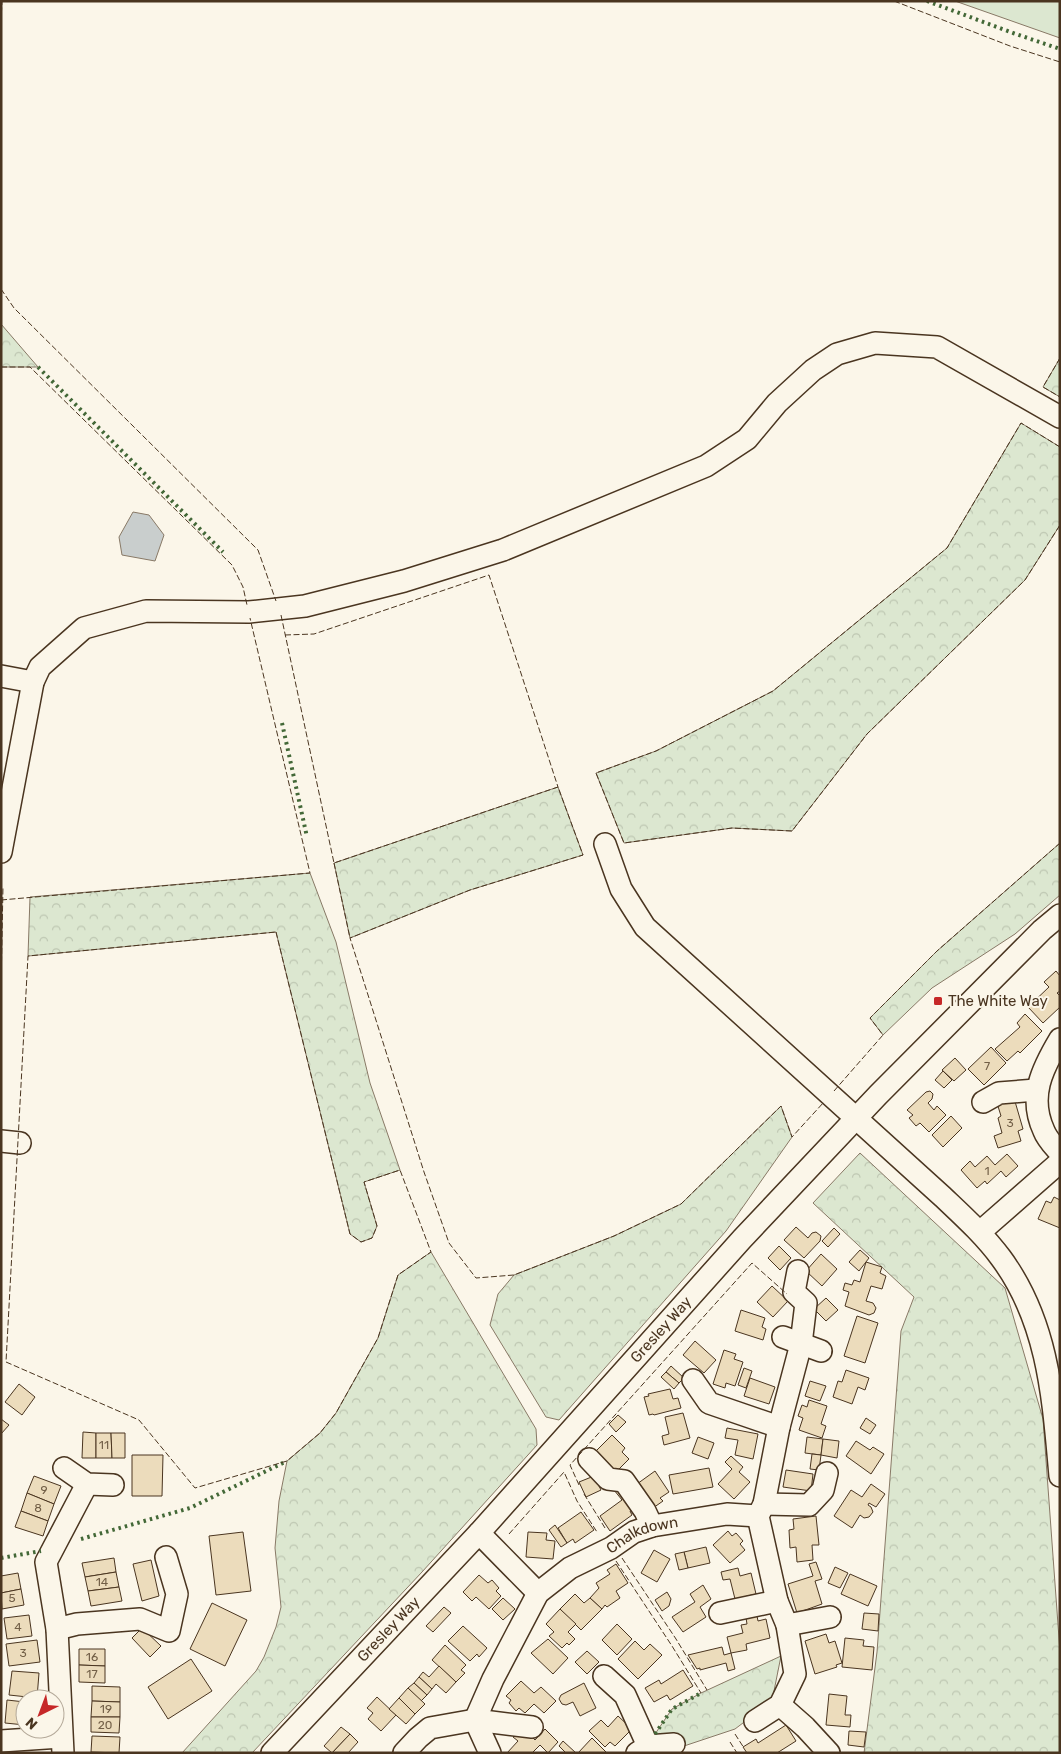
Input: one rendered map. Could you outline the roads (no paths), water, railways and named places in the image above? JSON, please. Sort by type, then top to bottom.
[{"type":"street","points":[[1,852],[33,682],[40,666],[84,628],[146,611],[249,612],[305,606],[404,581],[503,550],[706,466],[747,439],[777,403],[813,370],[836,354],[876,343],[937,347],[1060,417]]},
{"type":"street","points":[[1,676],[33,682]]},
{"type":"street","points":[[605,844],[622,889],[644,927],[943,1197],[980,1232],[1001,1258],[1014,1277],[1036,1326],[1046,1358],[1051,1386],[1060,1476]]},
{"type":"street","name":"Gresley Way","points":[[272,1753],[479,1532],[742,1239],[856,1118],[1042,930],[1060,915]]},
{"type":"street","points":[[1060,1039],[1050,1056],[1036,1090],[1037,1113],[1044,1132],[1060,1153]]},
{"type":"street","points":[[984,1102],[999,1093],[1036,1090]]},
{"type":"street","points":[[980,1232],[1060,1162]]},
{"type":"street","points":[[755,1721],[780,1705],[795,1674],[787,1625],[777,1601],[761,1510],[779,1427],[802,1344],[806,1303],[794,1292],[798,1271]]},
{"type":"street","points":[[693,1380],[712,1409],[779,1427]]},
{"type":"street","points":[[589,1459],[608,1479],[624,1480],[645,1511],[652,1526]]},
{"type":"street","points":[[64,1468],[87,1484],[113,1485]]},
{"type":"street","name":"Chalkdown","points":[[475,1720],[493,1680],[538,1593],[570,1568],[611,1548],[634,1532],[652,1526],[727,1514],[809,1505],[823,1490],[827,1473]]},
{"type":"street","points":[[1,1741],[62,1745],[57,1629],[46,1562],[87,1484]]},
{"type":"street","points":[[479,1532],[538,1593]]},
{"type":"street","points":[[57,1629],[77,1624],[140,1619],[169,1631],[177,1594],[166,1557]]},
{"type":"street","points":[[720,1613],[777,1601]]},
{"type":"street","points":[[787,1625],[830,1616]]},
{"type":"street","points":[[604,1676],[625,1695],[656,1745]]},
{"type":"street","points":[[780,1705],[805,1727],[825,1752]]},
{"type":"street","points":[[413,1748],[430,1728],[475,1720],[532,1728]]},
{"type":"street","points":[[475,1720],[490,1753]]},
{"type":"place","name":"The White Way","points":[[938,1001]]}]
